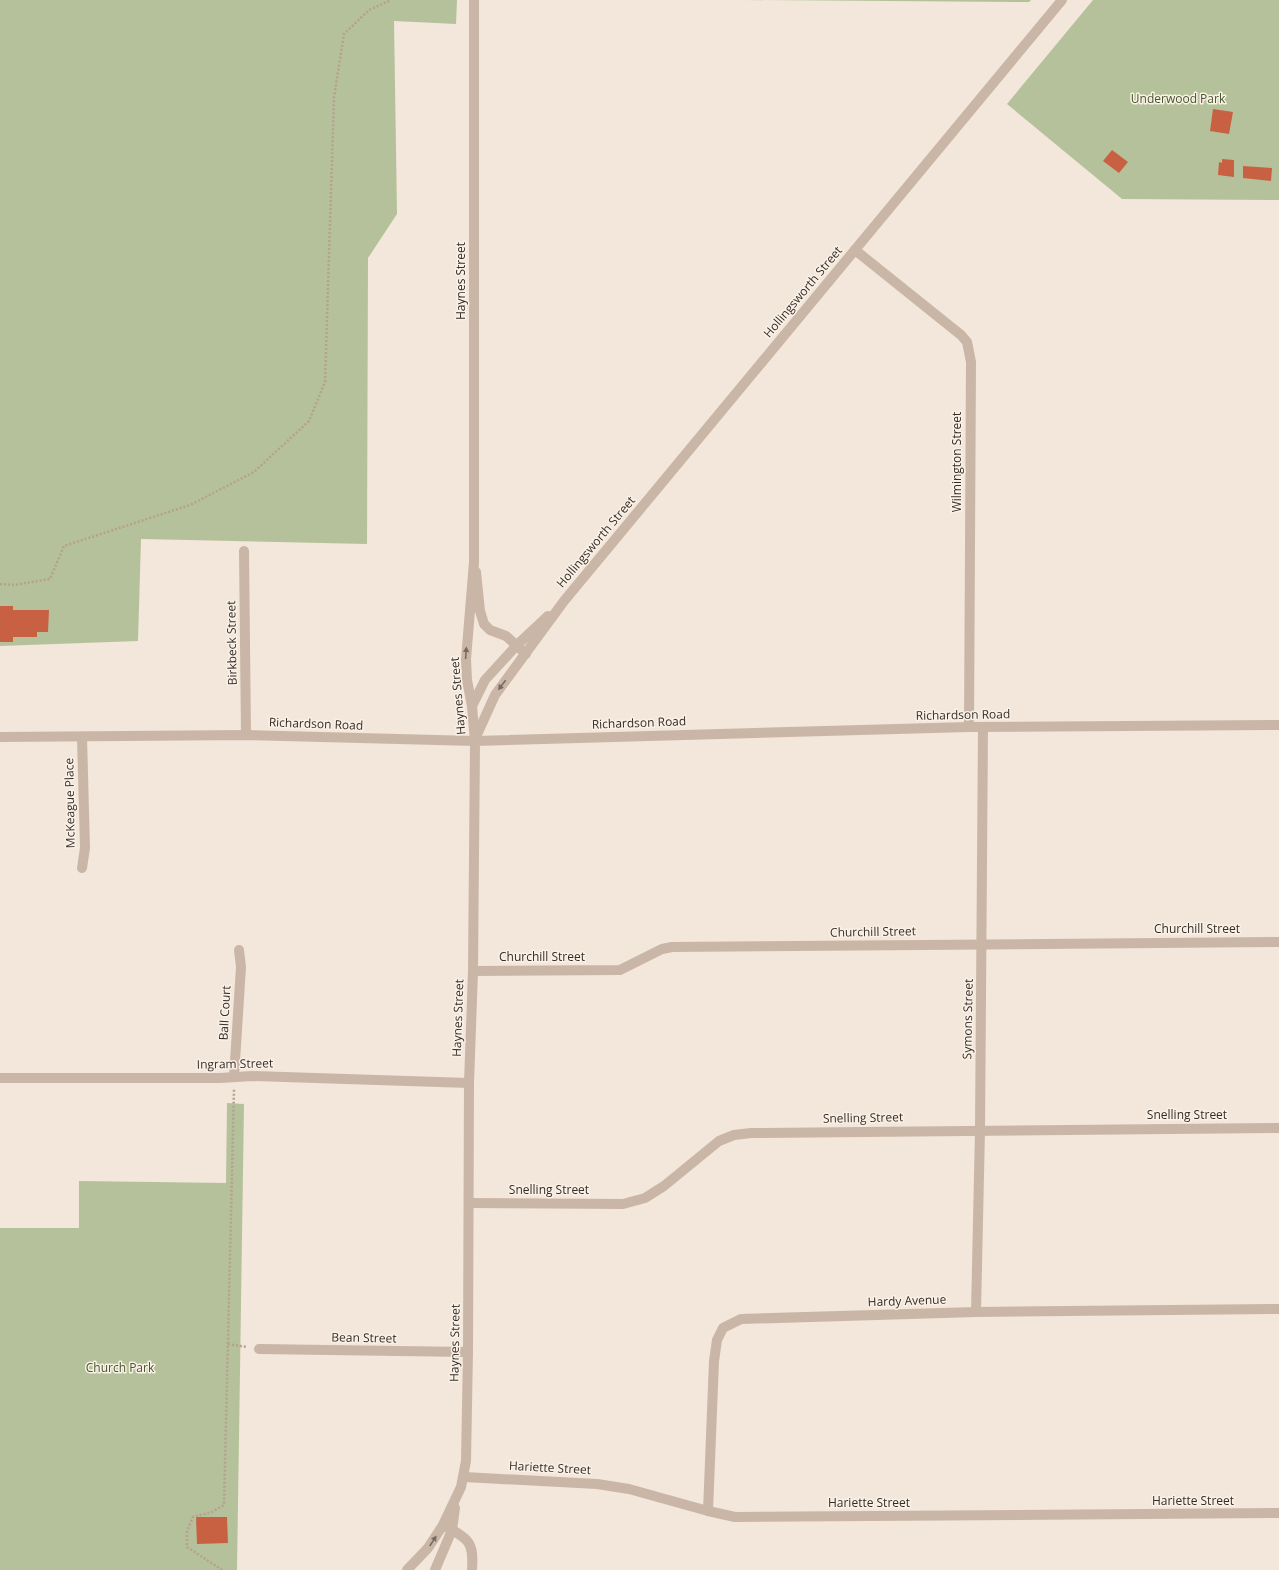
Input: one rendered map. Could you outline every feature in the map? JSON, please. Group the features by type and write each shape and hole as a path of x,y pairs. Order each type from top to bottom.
{"street":[{"name":"Haynes Street","path":"447,1527 464,1477 466,1461 468,1352 469,1083 473,970 475,741 472,706 466,680 466,659 474,562 474,0"},
{"name":"Hollingsworth Street","path":"475,741 495,695 564,601 1062,0"},
{"name":"Wilmington Street","path":"855,250 961,335 967,342 971,362 969,727"},
{"name":"Birkbeck Street","path":"244,551 246,735"},
{"name":"Haynes Street","path":"474,562 480,611 484,624 490,630 506,636 526,654"},
{"name":"Hollingsworth Street","path":"472,706 485,680 517,645 564,601"},
{"name":"Richardson Road","path":"0,737 246,735 475,741 969,727 1279,725"},
{"name":"Symons Street","path":"976,1312 980,1130 983,727"},
{"name":"McKeague Place","path":"82,737 85,848 82,868"},
{"name":"Churchill Street","path":"473,970 620,970 662,949 672,947 1279,942"},
{"name":"Ball Court","path":"234,1076 241,967 239,950"},
{"name":"Ingram Street","path":"0,1078 220,1078 234,1076 268,1076 469,1083"},
{"name":"Snelling Street","path":"469,1203 623,1204 645,1198 658,1190 719,1141 734,1135 772,1132 1279,1128"},
{"name":"Hardy Avenue","path":"708,1511 716,1340 723,1328 741,1319 976,1312 1279,1309"},
{"name":"Bean Street","path":"259,1349 468,1352"},
{"name":"Hariette Street","path":"464,1477 597,1484 629,1489 734,1517 1279,1514"},
{"path":"407,1570 447,1527"},
{"path":"435,1570 447,1527"},
{"path":"447,1527 461,1535 471,1545 473,1554 472,1570"}],"path":[{"path":"0,584 14,585 50,579 64,546 190,505 247,476 254,472 309,421 325,382 334,97 344,34 369,10 391,0"},
{"path":"222,1570 187,1547 187,1531 193,1517 212,1512 224,1505 234,1076"},
{"path":"228,1344 259,1349"}],"green space":[{"path":"0,0 457,0 456,24 394,21 397,214 368,258 367,544 141,539 138,641 0,646"},
{"path":"745,0 1031,0 1029,2"},
{"name":"Underwood Park","path":"1093,0 1279,0 1279,200 1122,199 1007,104"},
{"name":"Church Park","path":"227,1103 244,1104 237,1570 0,1570 0,1228 79,1228 79,1181 226,1183"}],"building":[{"path":"1213,109 1233,112 1229,134 1210,131"},
{"path":"1112,150 1128,162 1119,173 1103,161"},
{"path":"1222,159 1234,160 1234,177 1218,175 1219,162 1222,163"},
{"path":"1243,166 1272,168 1271,181 1243,178"},
{"path":"0,606 13,606 13,610 49,610 48,632 37,632 37,637 13,637 13,642 0,642"},
{"path":"196,1517 227,1517 228,1543 197,1544"}]}
